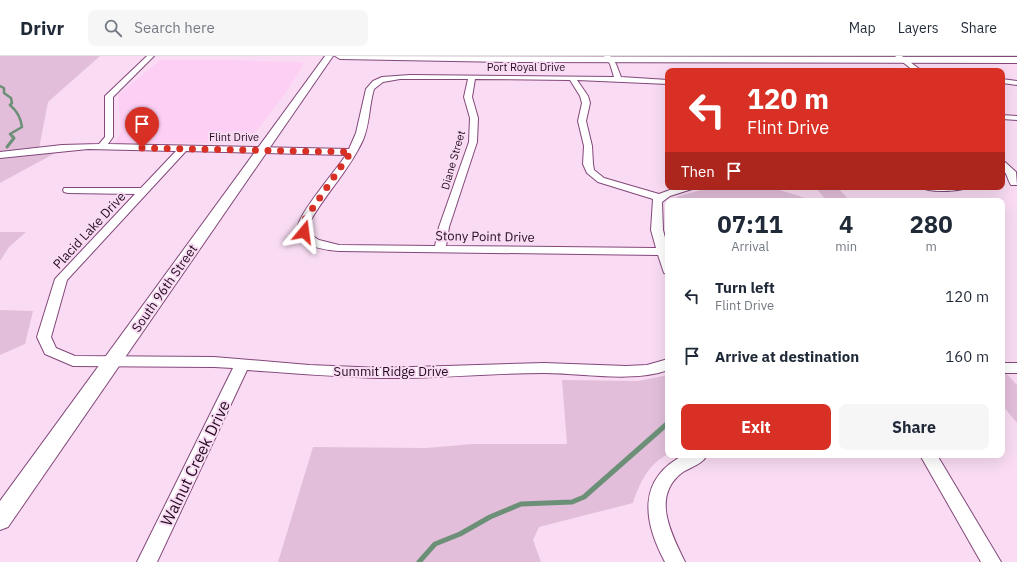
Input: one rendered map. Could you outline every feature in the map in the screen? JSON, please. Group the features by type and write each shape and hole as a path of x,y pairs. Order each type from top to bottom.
{"main road":[{"path":"340,56 896,58 1017,60"}],"street":[{"path":"101,147 109,137 109,96 151,56"},
{"name":"South 96th Street","path":"0,520 329,56"},
{"path":"609,78 605,64 608,58 613,64 618,79"},
{"path":"896,58 907,68"},
{"path":"896,58 914,68"},
{"name":"Port Royal Drive","path":"349,154 362,132 370,88 376,82 384,80 402,77 472,77 609,78 665,82"},
{"name":"Diane Street","path":"440,249 444,227 473,142 474,118 468,97 472,77"},
{"path":"573,78 574,84 584,96 586,102 582,121 588,146 588,164 590,171 605,182 660,198"},
{"path":"1005,117 1017,118"},
{"name":"Flint Drive","path":"0,155 62,148 101,147 180,151 349,154"},
{"name":"Placid Lake Drive","path":"113,360 73,361 50,351 44,338 61,280 180,151"},
{"name":"Stony Point Drive","path":"349,154 303,225 304,232 309,240 321,245 339,248 662,252"},
{"path":"1005,167 1011,172 1015,184"},
{"path":"1005,182 1015,184"},
{"path":"68,190 144,191"},
{"path":"665,261 657,230 656,205 660,198 678,190"},
{"name":"Summit Ridge Drive","path":"113,360 214,362 381,374 544,368 632,370 661,368 665,366"},
{"name":"Walnut Creek Drive","path":"147,562 242,364"},
{"path":"1005,368 1017,368"},
{"path":"675,562 658,527 658,496 662,484 670,474 679,466 694,458"},
{"path":"930,458 991,562"}],"shaded area":[{"path":"0,56 100,56 48,102 38,154 59,151 0,183"},
{"path":"160,60 303,62 302,67 285,94 247,143 115,143 121,132 118,95"},
{"path":"701,190 780,190 805,198 676,198"},
{"path":"818,190 840,190 847,198 824,198"},
{"path":"0,232 26,232 9,247 0,261"},
{"path":"0,310 33,311 25,344 0,355"},
{"path":"1005,372 1017,385 1017,423 1005,409"},
{"path":"665,376 665,456 650,469 642,481 633,503 539,527 533,540 541,562 278,562 313,447 426,448 473,444 567,444 562,380 638,381"}],"waterway":[{"path":"0,86 4,88 4,93 11,98 12,103 10,105 18,115 22,127 10,134 14,138 7,147"},
{"path":"419,562 435,544 460,534 490,517 521,504 572,502 584,497 665,426"}],"route":[{"path":"142,148 351,152 304,221 302,229 304,232"}]}
